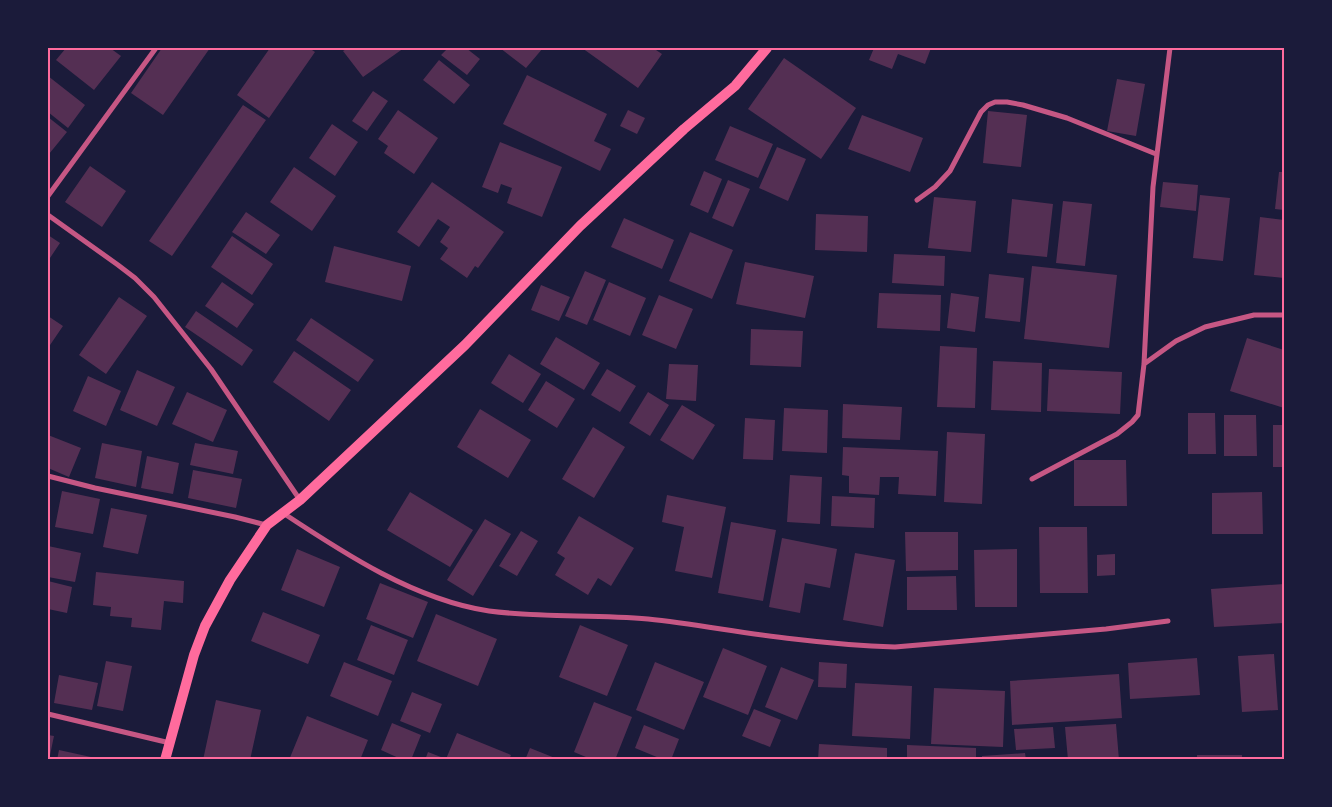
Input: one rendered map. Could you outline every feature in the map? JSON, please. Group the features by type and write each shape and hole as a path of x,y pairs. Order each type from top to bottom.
{"main road":[{"path":"165,760 194,655 205,626 230,580 267,525 300,500 465,345 580,226 684,129 735,86 767,48"}],"street":[{"path":"48,196 156,48"},
{"path":"1032,479 1117,434 1138,415 1144,364 1153,186 1170,48"},
{"path":"917,200 935,187 950,171 982,112 988,105 995,102 1007,102 1067,118 1156,154"},
{"path":"48,215 135,278 154,297 211,369 300,500"},
{"path":"1144,364 1176,341 1205,327 1254,314 1284,315"},
{"path":"48,476 267,525"},
{"path":"283,513 344,554 399,581 436,598 490,611 647,619 793,639 862,646 895,647 1106,629 1168,621"},
{"path":"48,714 170,743"}],"building":[{"path":"66,48 110,48 121,56 94,90 56,60"},
{"path":"162,48 210,48 163,115 131,93"},
{"path":"270,48 309,48 315,52 269,118 237,95"},
{"path":"348,48 404,48 363,77 343,51"},
{"path":"448,48 466,48 480,59 467,75 441,55"},
{"path":"500,48 543,48 526,68"},
{"path":"582,48 653,48 662,54 638,88"},
{"path":"874,48 931,48 925,64 898,54 892,69 869,60"},
{"path":"784,58 856,108 821,159 748,109"},
{"path":"439,60 470,85 454,104 423,80"},
{"path":"527,75 607,114 594,141 611,149 600,171 503,124"},
{"path":"48,76 85,105 68,128 48,112"},
{"path":"1117,79 1145,84 1136,136 1107,131"},
{"path":"373,91 388,101 367,131 352,121"},
{"path":"243,105 266,120 172,256 149,241"},
{"path":"398,110 438,138 414,174 384,153 388,146 378,139"},
{"path":"628,110 645,118 637,134 620,126"},
{"path":"988,111 1027,115 1021,167 983,163"},
{"path":"862,115 923,138 910,172 848,149"},
{"path":"48,117 67,132 49,154 48,153"},
{"path":"332,124 358,142 335,176 309,158"},
{"path":"730,126 773,144 758,178 715,160"},
{"path":"500,142 562,167 542,217 507,203 512,188 501,184 498,193 482,187"},
{"path":"777,147 806,159 788,201 759,188"},
{"path":"90,166 126,191 102,227 65,202"},
{"path":"294,167 336,196 312,231 270,202"},
{"path":"704,171 722,179 708,213 690,205"},
{"path":"1279,172 1284,172 1284,210 1275,209"},
{"path":"728,180 750,189 733,227 712,218"},
{"path":"432,182 504,232 478,268 475,266 467,278 440,259 448,248 440,242 450,227 438,219 419,247 397,232"},
{"path":"1163,182 1198,185 1196,211 1160,207"},
{"path":"1200,195 1230,198 1223,261 1193,258"},
{"path":"934,197 976,201 971,252 928,248"},
{"path":"1012,199 1053,204 1047,257 1007,253"},
{"path":"1063,201 1092,204 1085,266 1056,263"},
{"path":"246,212 280,235 266,254 232,232"},
{"path":"816,214 868,216 867,252 815,250"},
{"path":"1260,217 1284,220 1284,278 1254,275"},
{"path":"624,218 674,240 662,269 611,247"},
{"path":"690,232 733,250 712,299 669,281"},
{"path":"48,235 60,243 48,261"},
{"path":"232,236 273,264 252,295 211,267"},
{"path":"334,246 411,266 402,301 325,282"},
{"path":"894,254 945,256 944,286 892,283"},
{"path":"745,262 814,276 805,318 736,304"},
{"path":"1032,266 1117,275 1109,348 1024,339"},
{"path":"585,271 606,280 587,325 565,316"},
{"path":"989,274 1024,278 1020,322 985,318"},
{"path":"222,282 254,304 237,328 205,306"},
{"path":"609,282 646,298 630,336 593,320"},
{"path":"541,285 570,297 559,321 531,310"},
{"path":"879,293 941,295 940,331 877,328"},
{"path":"951,293 979,297 975,332 947,328"},
{"path":"659,295 693,309 676,349 642,335"},
{"path":"119,297 147,316 106,374 79,355"},
{"path":"196,311 253,350 242,366 185,327"},
{"path":"48,316 63,326 48,348"},
{"path":"311,318 374,360 358,382 296,340"},
{"path":"751,329 803,331 801,367 750,365"},
{"path":"556,337 600,363 584,390 540,364"},
{"path":"1247,338 1284,350 1284,408 1230,391"},
{"path":"940,346 977,348 975,408 937,407"},
{"path":"294,351 351,390 329,421 273,382"},
{"path":"509,354 541,374 523,403 491,383"},
{"path":"993,361 1042,363 1041,412 991,410"},
{"path":"669,364 698,365 696,401 666,399"},
{"path":"607,369 636,386 620,412 591,395"},
{"path":"1049,369 1122,372 1120,414 1047,411"},
{"path":"137,370 175,387 157,426 120,410"},
{"path":"88,376 121,391 106,426 73,411"},
{"path":"546,381 575,399 557,428 528,410"},
{"path":"187,392 227,410 213,442 172,424"},
{"path":"648,392 669,405 650,436 629,423"},
{"path":"843,404 902,407 900,440 842,438"},
{"path":"682,405 715,425 693,460 660,440"},
{"path":"784,408 828,410 827,453 782,451"},
{"path":"480,409 531,440 508,478 457,447"},
{"path":"1188,413 1215,413 1216,454 1188,454"},
{"path":"1224,415 1256,415 1257,456 1224,456"},
{"path":"745,418 775,420 773,460 743,459"},
{"path":"1273,425 1284,425 1284,467 1273,467"},
{"path":"593,427 625,447 594,498 562,479"},
{"path":"947,432 985,434 982,504 944,502"},
{"path":"48,435 81,448 69,477 48,468"},
{"path":"102,443 142,451 136,487 95,478"},
{"path":"195,443 238,451 233,474 190,465"},
{"path":"843,447 938,451 936,496 898,494 899,477 880,477 879,495 849,493 849,476 842,475"},
{"path":"147,456 179,463 173,494 141,488"},
{"path":"1074,460 1126,460 1127,506 1074,506"},
{"path":"193,470 242,479 236,508 188,498"},
{"path":"790,475 822,477 820,524 787,522"},
{"path":"62,491 100,499 93,534 55,527"},
{"path":"410,492 473,530 450,567 387,530"},
{"path":"1262,492 1263,534 1212,534 1212,493"},
{"path":"667,495 726,507 712,578 675,571 684,527 662,522"},
{"path":"832,496 875,498 874,528 831,526"},
{"path":"111,508 147,515 138,554 103,547"},
{"path":"579,516 634,548 611,586 598,578 588,595 555,575 565,558 557,553"},
{"path":"485,519 511,534 473,596 447,580"},
{"path":"731,522 776,530 763,601 718,593"},
{"path":"1039,527 1087,527 1088,593 1040,593"},
{"path":"521,531 538,541 517,576 499,566"},
{"path":"905,532 958,532 958,570 906,571"},
{"path":"782,538 837,549 830,588 805,583 800,613 769,607"},
{"path":"48,546 81,553 75,582 48,577"},
{"path":"297,549 340,567 324,607 281,590"},
{"path":"1017,549 1017,607 975,607 974,550"},
{"path":"855,553 895,560 883,627 843,620"},
{"path":"1115,554 1115,575 1097,576 1097,555"},
{"path":"96,572 184,581 183,603 164,601 161,630 131,627 132,618 110,616 111,607 93,605"},
{"path":"956,576 957,610 907,610 907,577"},
{"path":"48,581 72,587 67,613 48,609"},
{"path":"380,583 428,602 413,638 366,619"},
{"path":"1284,584 1284,623 1214,627 1211,589"},
{"path":"263,612 320,635 308,664 251,641"},
{"path":"436,614 497,639 478,686 417,661"},
{"path":"371,625 408,640 394,675 357,660"},
{"path":"580,625 628,645 607,696 559,677"},
{"path":"723,648 767,666 748,715 703,697"},
{"path":"1274,654 1278,710 1242,712 1238,656"},
{"path":"1197,658 1200,695 1130,699 1128,663"},
{"path":"106,661 132,666 123,711 97,706"},
{"path":"344,662 392,681 378,716 330,696"},
{"path":"655,662 704,682 684,730 636,710"},
{"path":"819,662 847,664 846,688 818,687"},
{"path":"781,667 814,680 797,720 765,707"},
{"path":"1119,674 1122,718 1012,725 1010,681"},
{"path":"59,675 98,683 92,710 54,703"},
{"path":"855,683 912,686 910,739 852,736"},
{"path":"934,688 1005,691 1003,747 931,744"},
{"path":"412,692 442,704 430,733 400,721"},
{"path":"216,700 261,710 250,760 203,760"},
{"path":"594,702 632,717 615,760 593,760 574,752"},
{"path":"754,709 781,720 770,747 742,736"},
{"path":"307,716 368,740 360,760 289,760"},
{"path":"392,723 421,735 411,760 403,760 381,750"},
{"path":"1116,724 1119,760 1068,760 1065,727"},
{"path":"644,725 679,739 671,760 664,760 635,748"},
{"path":"1053,727 1055,748 1016,750 1014,729"},
{"path":"457,733 511,755 509,760 425,760 428,752 446,759"},
{"path":"48,735 54,736 49,760 48,760"},
{"path":"819,744 887,748 887,760 818,760"},
{"path":"907,745 976,748 976,760 907,760"},
{"path":"530,748 555,758 555,760 525,760"},
{"path":"59,750 100,759 100,760 57,760"},
{"path":"1025,753 1026,760 982,760 982,756"},
{"path":"1197,755 1242,755 1242,760 1197,760"}]}
